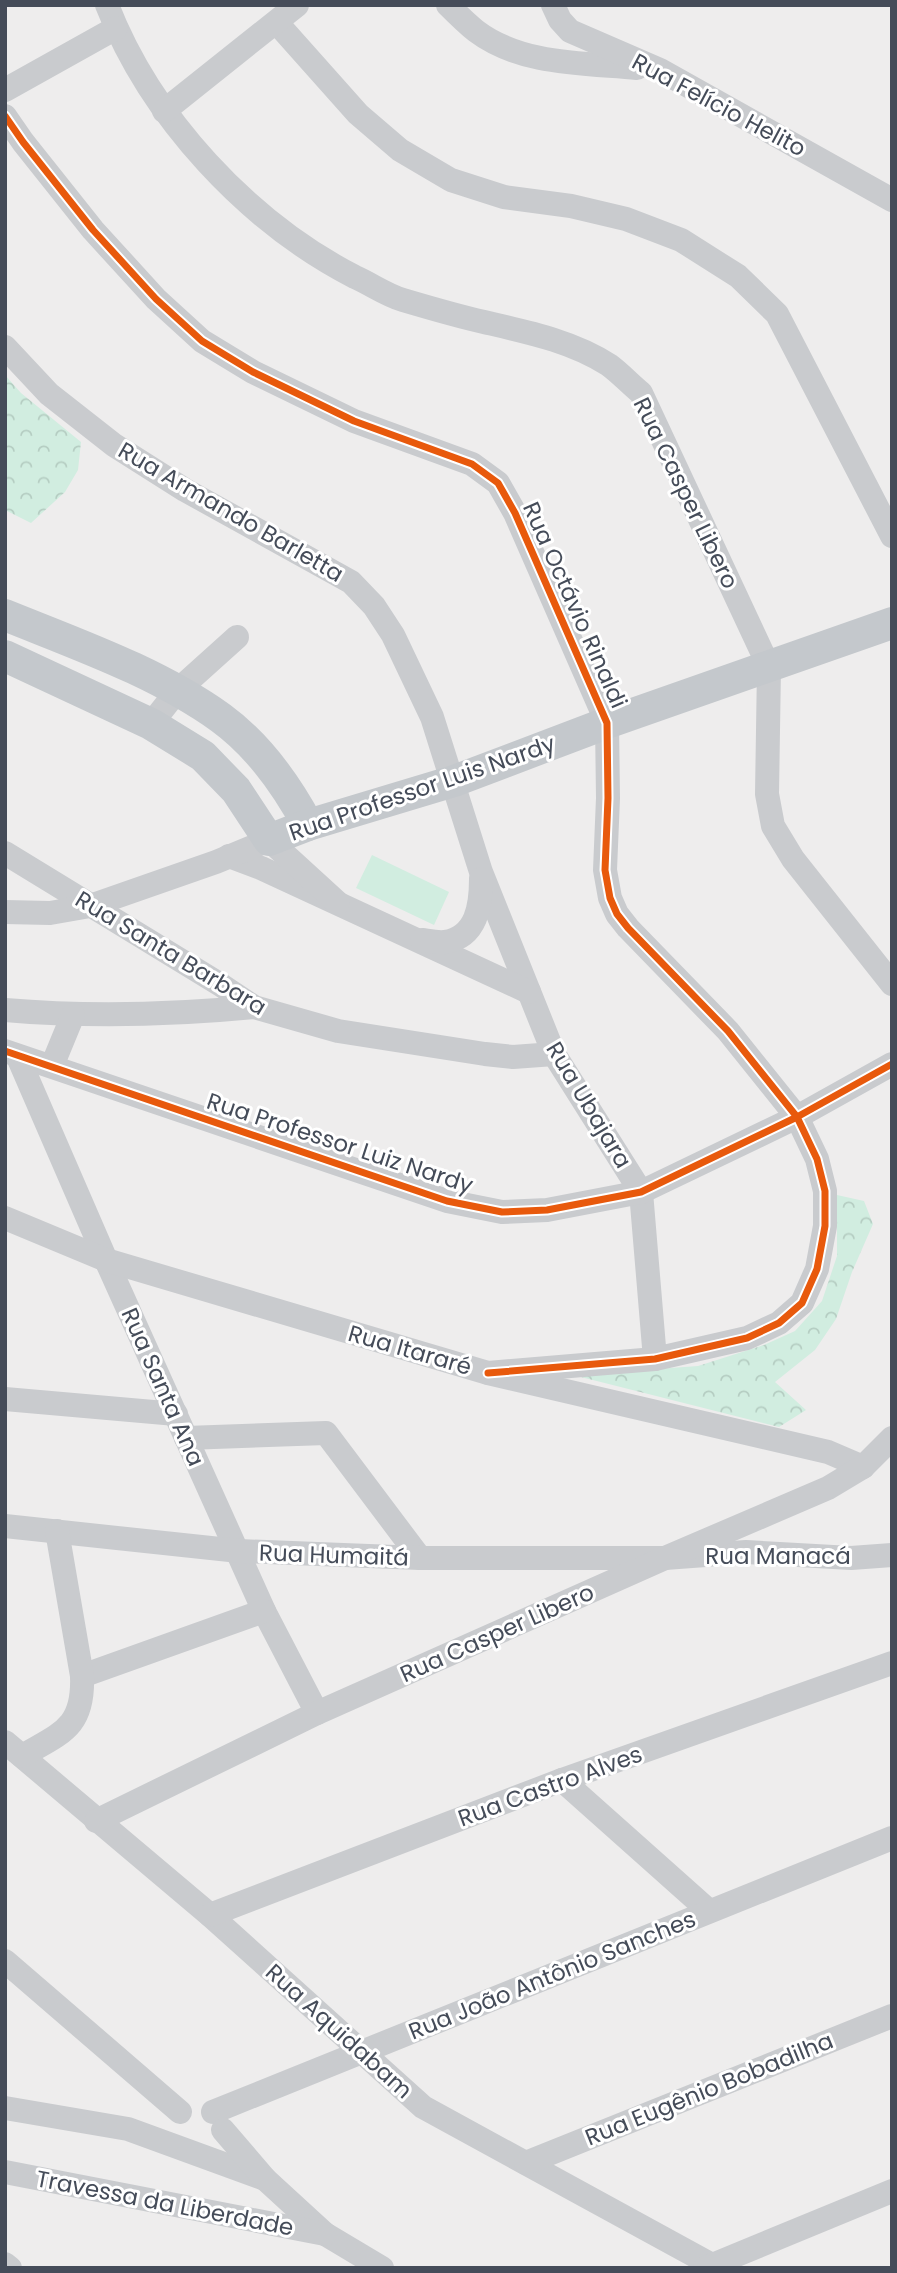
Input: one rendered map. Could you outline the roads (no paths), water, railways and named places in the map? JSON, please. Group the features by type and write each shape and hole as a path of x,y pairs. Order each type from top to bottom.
{"main road":[{"path":"5,615 107,656 177,691 223,719 261,755 296,803 308,825"},
{"name":"Rua Professor Luis Nardy","path":"269,840 308,825 454,781 607,723 892,623"},
{"path":"5,656 151,724 203,756 245,801 269,840"}],"street":[{"path":"164,111 297,5"},
{"path":"448,5 477,31 508,49 541,59 660,70"},
{"name":"Rua Felício Helito","path":"553,5 560,20 570,31 660,70 892,200"},
{"path":"5,90 111,16"},
{"name":"Rua Casper Libero","path":"111,16 164,111 190,145 270,222 327,262 398,299 574,347 610,366 641,393 768,667 767,794 774,826 793,859 892,984"},
{"path":"277,23 358,114 400,150 451,180 504,197 571,206 626,219 681,240 738,276 777,314 892,536"},
{"name":"Rua Octávio Rinaldi","path":"5,116 93,230 156,299 202,341 253,372 354,421 472,464 498,482 515,513 607,723 605,870 610,898 617,914 728,1031 797,1118 817,1159 825,1191 825,1226 817,1269 802,1303 779,1323 747,1338 655,1359 488,1373"},
{"name":"Rua Armando Barletta","path":"5,347 49,394 114,445 185,490 351,582 374,606 393,635 432,717 454,781"},
{"path":"151,724 177,691 237,637"},
{"name":"Rua Ubajara","path":"454,781 481,872 554,1054 641,1192 655,1359"},
{"path":"5,912 50,913 90,906 269,840 338,903"},
{"name":"Rua Santa Barbara","path":"5,853 254,1007 327,1029 364,1036 513,1057 554,1054"},
{"path":"229,856 261,868 529,992"},
{"path":"418,940 445,942 464,934 476,919 481,905 481,872"},
{"path":"5,1010 73,1015 212,1011 254,1007"},
{"path":"52,1066 73,1015"},
{"name":"Rua Professor Luiz Nardy","path":"12,1054 447,1202 502,1212 536,1210 641,1192 797,1118 892,1064"},
{"name":"Rua Santa Ana","path":"12,1054 264,1611 317,1713"},
{"name":"Rua Itararé","path":"5,1219 106,1260 488,1373 828,1452 863,1467"},
{"path":"5,1399 176,1414"},
{"path":"186,1438 326,1433 420,1558"},
{"name":"Rua Casper Libero","path":"96,1821 317,1713 828,1488 863,1467 892,1438"},
{"name":"Rua Humaitá","path":"5,1526 239,1551 420,1558 664,1558"},
{"path":"13,1749 65,1730 78,1714 83,1696 82,1676 57,1531"},
{"name":"Rua Manacá","path":"664,1558 746,1552 851,1558 892,1555"},
{"path":"82,1676 264,1611"},
{"name":"Rua Castro Alves","path":"210,1915 562,1780 892,1663"},
{"name":"Rua Aquidabam","path":"13,1749 210,1915 423,2106 708,2266"},
{"path":"562,1780 709,1911"},
{"name":"Rua João Antônio Sanches","path":"218,2121 362,2052 892,1838"},
{"path":"5,1961 177,2115"},
{"name":"Rua Eugênio Bobadilha","path":"526,2163 892,2015"},
{"path":"5,2108 128,2129 265,2179"},
{"path":"128,2129 154,2128 191,2109 218,2121 265,2179 325,2234 382,2268"},
{"path":"177,2115 171,2136 186,2148 214,2147 220,2140 218,2121"},
{"name":"Travessa da Liberdade","path":"5,2172 325,2234"},
{"path":"708,2266 892,2191"},
{"path":"5,2264 10,2268"}]}
